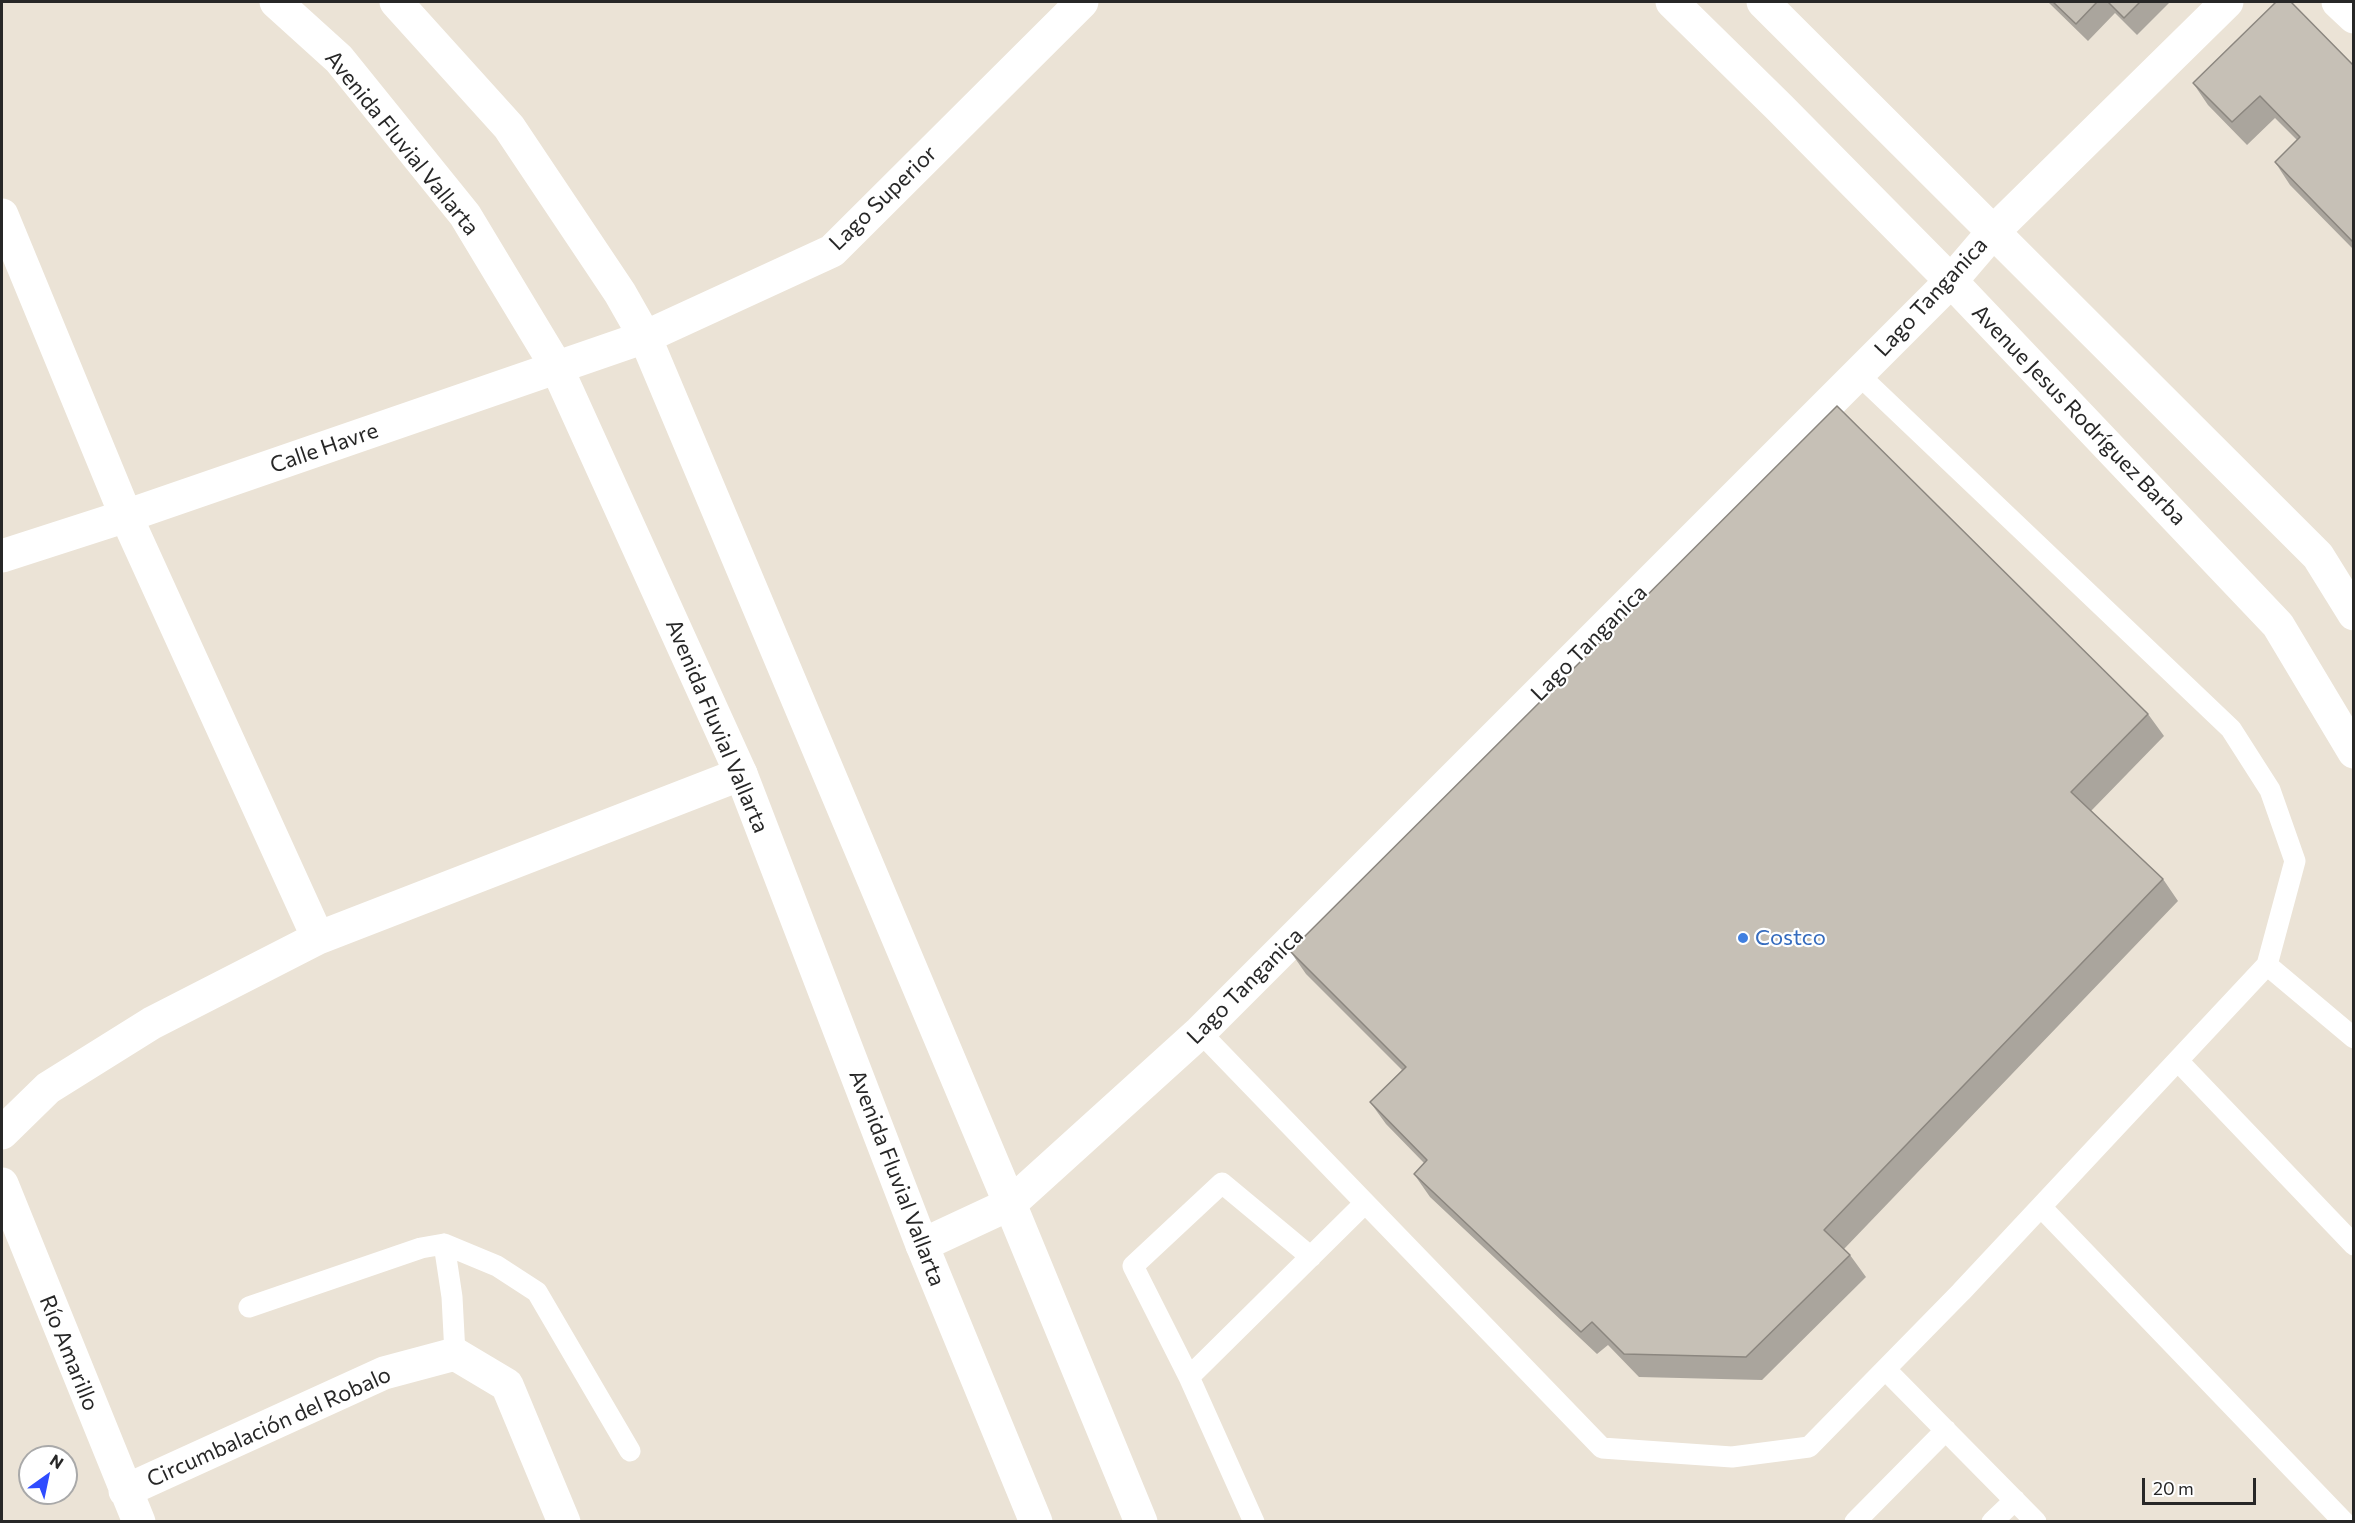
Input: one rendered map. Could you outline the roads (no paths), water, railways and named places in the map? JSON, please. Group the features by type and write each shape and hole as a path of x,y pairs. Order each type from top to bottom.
{"street":[{"name":"Avenida Fluvial Vallarta","path":"276,2 339,59 465,215 556,366 741,774 922,1245 1036,1521"},
{"path":"396,2 509,127 620,293 645,337 1141,1521"},
{"name":"Lago Superior","path":"645,337 832,251 1082,2"},
{"name":"Avenue Jesus Rodríguez Barba","path":"1672,2 1779,106 1951,281 2278,624 2354,752"},
{"path":"1763,2 2318,556 2354,614"},
{"name":"Lago Tanganica","path":"922,1245 1010,1204 1200,1032 1951,281 1993,232 2227,2"},
{"path":"2338,2 2354,17"},
{"path":"2,215 126,516 318,938"},
{"name":"Calle Havre","path":"2,556 126,516 645,337"},
{"path":"2,1133 48,1088 152,1023 318,938 741,774"},
{"name":"Río Amarillo","path":"2,1184 139,1521"},
{"path":"455,1354 507,1384 564,1521"},
{"name":"Circumbalación del Robalo","path":"125,1491 384,1373 455,1354"}],"lane":[{"path":"1200,1032 1602,1448 1732,1457 1809,1447 1886,1370 2267,965 2295,861 2270,790 2231,729 1858,374"},
{"path":"2267,965 2354,1038"},
{"path":"2178,1061 2354,1245"},
{"path":"1254,1521 1189,1377 1133,1266 1222,1183 1311,1257"},
{"path":"1189,1377 1365,1203"},
{"path":"2041,1207 2344,1521"},
{"path":"249,1307 421,1248 444,1244 497,1266 537,1292 630,1451"},
{"path":"444,1244 452,1297 455,1354"},
{"path":"1886,1370 2036,1521"},
{"path":"1855,1521 1946,1430"},
{"path":"1992,1521 2015,1500"}],"place":[{"name":"Costco","path":"1743,938"}]}
